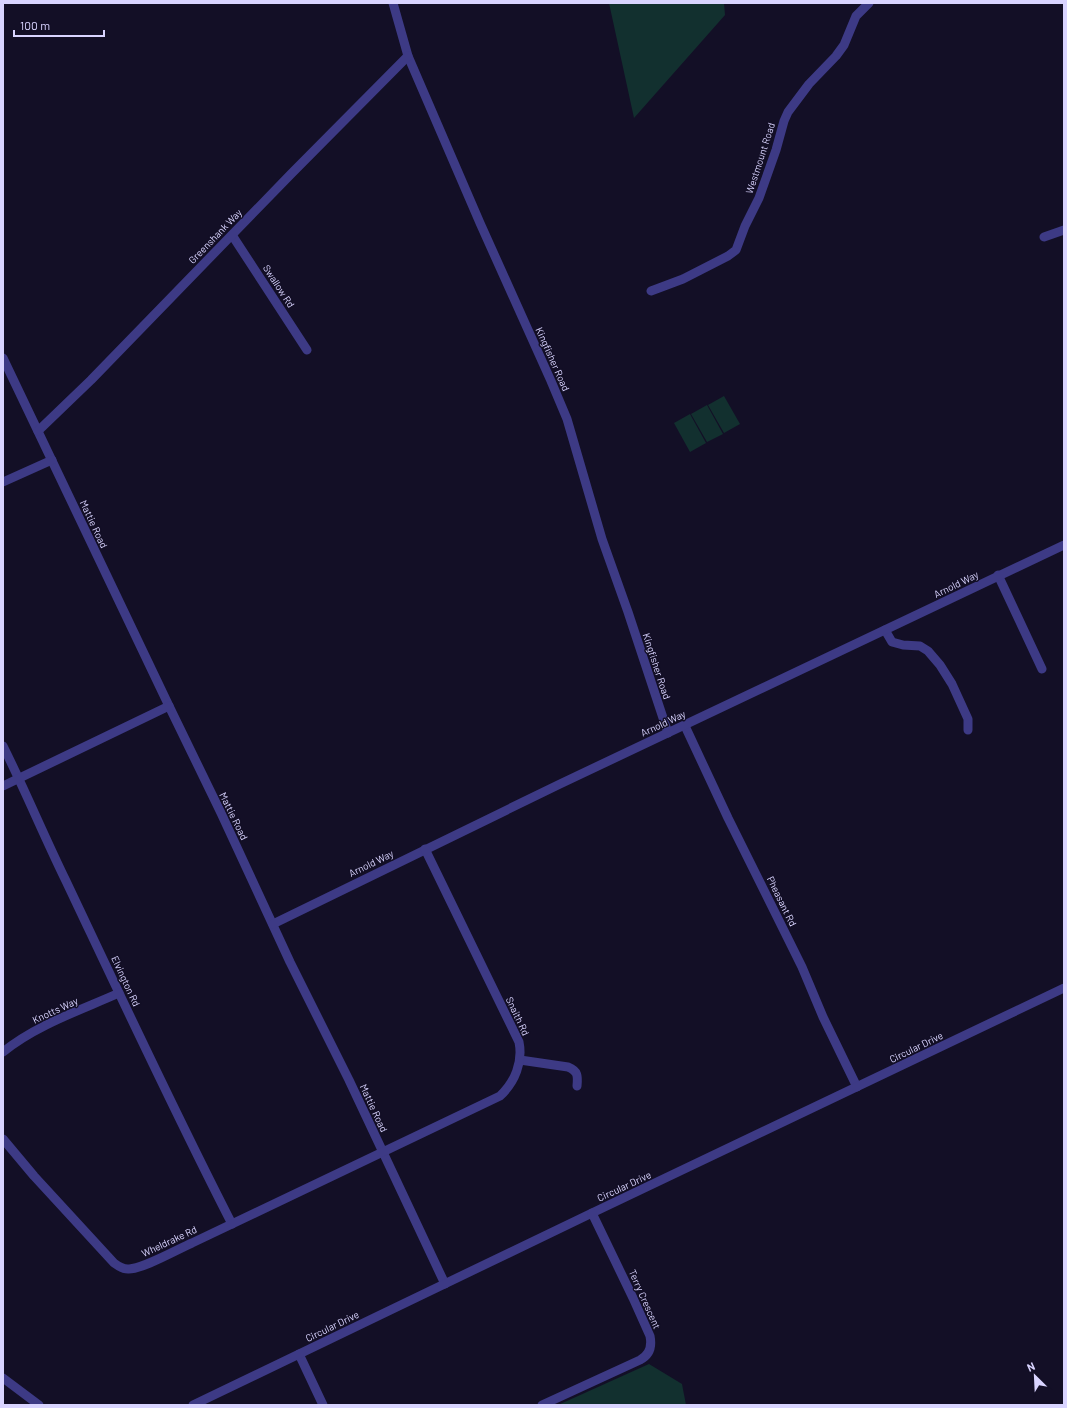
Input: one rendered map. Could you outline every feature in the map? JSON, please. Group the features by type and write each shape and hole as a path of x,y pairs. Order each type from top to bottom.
{"street":[{"name":"Kingfisher Road","path":"393,3 408,56 567,419 602,539 668,733"},
{"name":"Westmount Road","path":"651,291 683,280 728,256 736,250 745,226 759,198 788,112 808,84 836,56 844,45 856,16 869,3"},
{"name":"Greenshank Way","path":"38,431 91,380 408,56"},
{"path":"1044,237 1064,230"},
{"name":"Swallow Rd","path":"232,235 307,350"},
{"name":"Mattie Road","path":"3,358 445,1284"},
{"path":"3,482 52,460"},
{"name":"Arnold Way","path":"273,924 425,849 1064,545"},
{"path":"998,576 1042,668"},
{"path":"885,630 892,642 903,645 920,646 928,651 940,665 952,684 968,719 968,730"},
{"path":"3,786 168,706"},
{"name":"Pheasant Rd","path":"685,726 802,967 823,1017 857,1087"},
{"name":"Elvington Rd","path":"3,746 119,993 232,1224"},
{"name":"Snaith Rd","path":"382,1152 500,1096 507,1089 520,1060 521,1052 519,1042 425,849"},
{"name":"Circular Drive","path":"193,1405 1064,988"},
{"name":"Knotts Way","path":"3,1052 16,1042 35,1031 119,993"},
{"path":"520,1060 574,1069 577,1076 577,1086"},
{"name":"Wheldrake Rd","path":"3,1139 34,1176 114,1262 126,1269 137,1268 144,1265 382,1152"},
{"name":"Terry Crescent","path":"542,1405 640,1360 648,1355 650,1351 650,1336 592,1213"},
{"path":"299,1354 323,1405"},
{"path":"4,1381 39,1405"}],"green space":[{"path":"609,3 724,3 725,15 634,118"},
{"path":"724,396 740,424 724,433 708,405"},
{"path":"707,405 723,434 707,442 691,414"},
{"path":"690,414 706,443 690,452 674,423"},
{"path":"649,1364 682,1384 686,1405 558,1405"}]}
